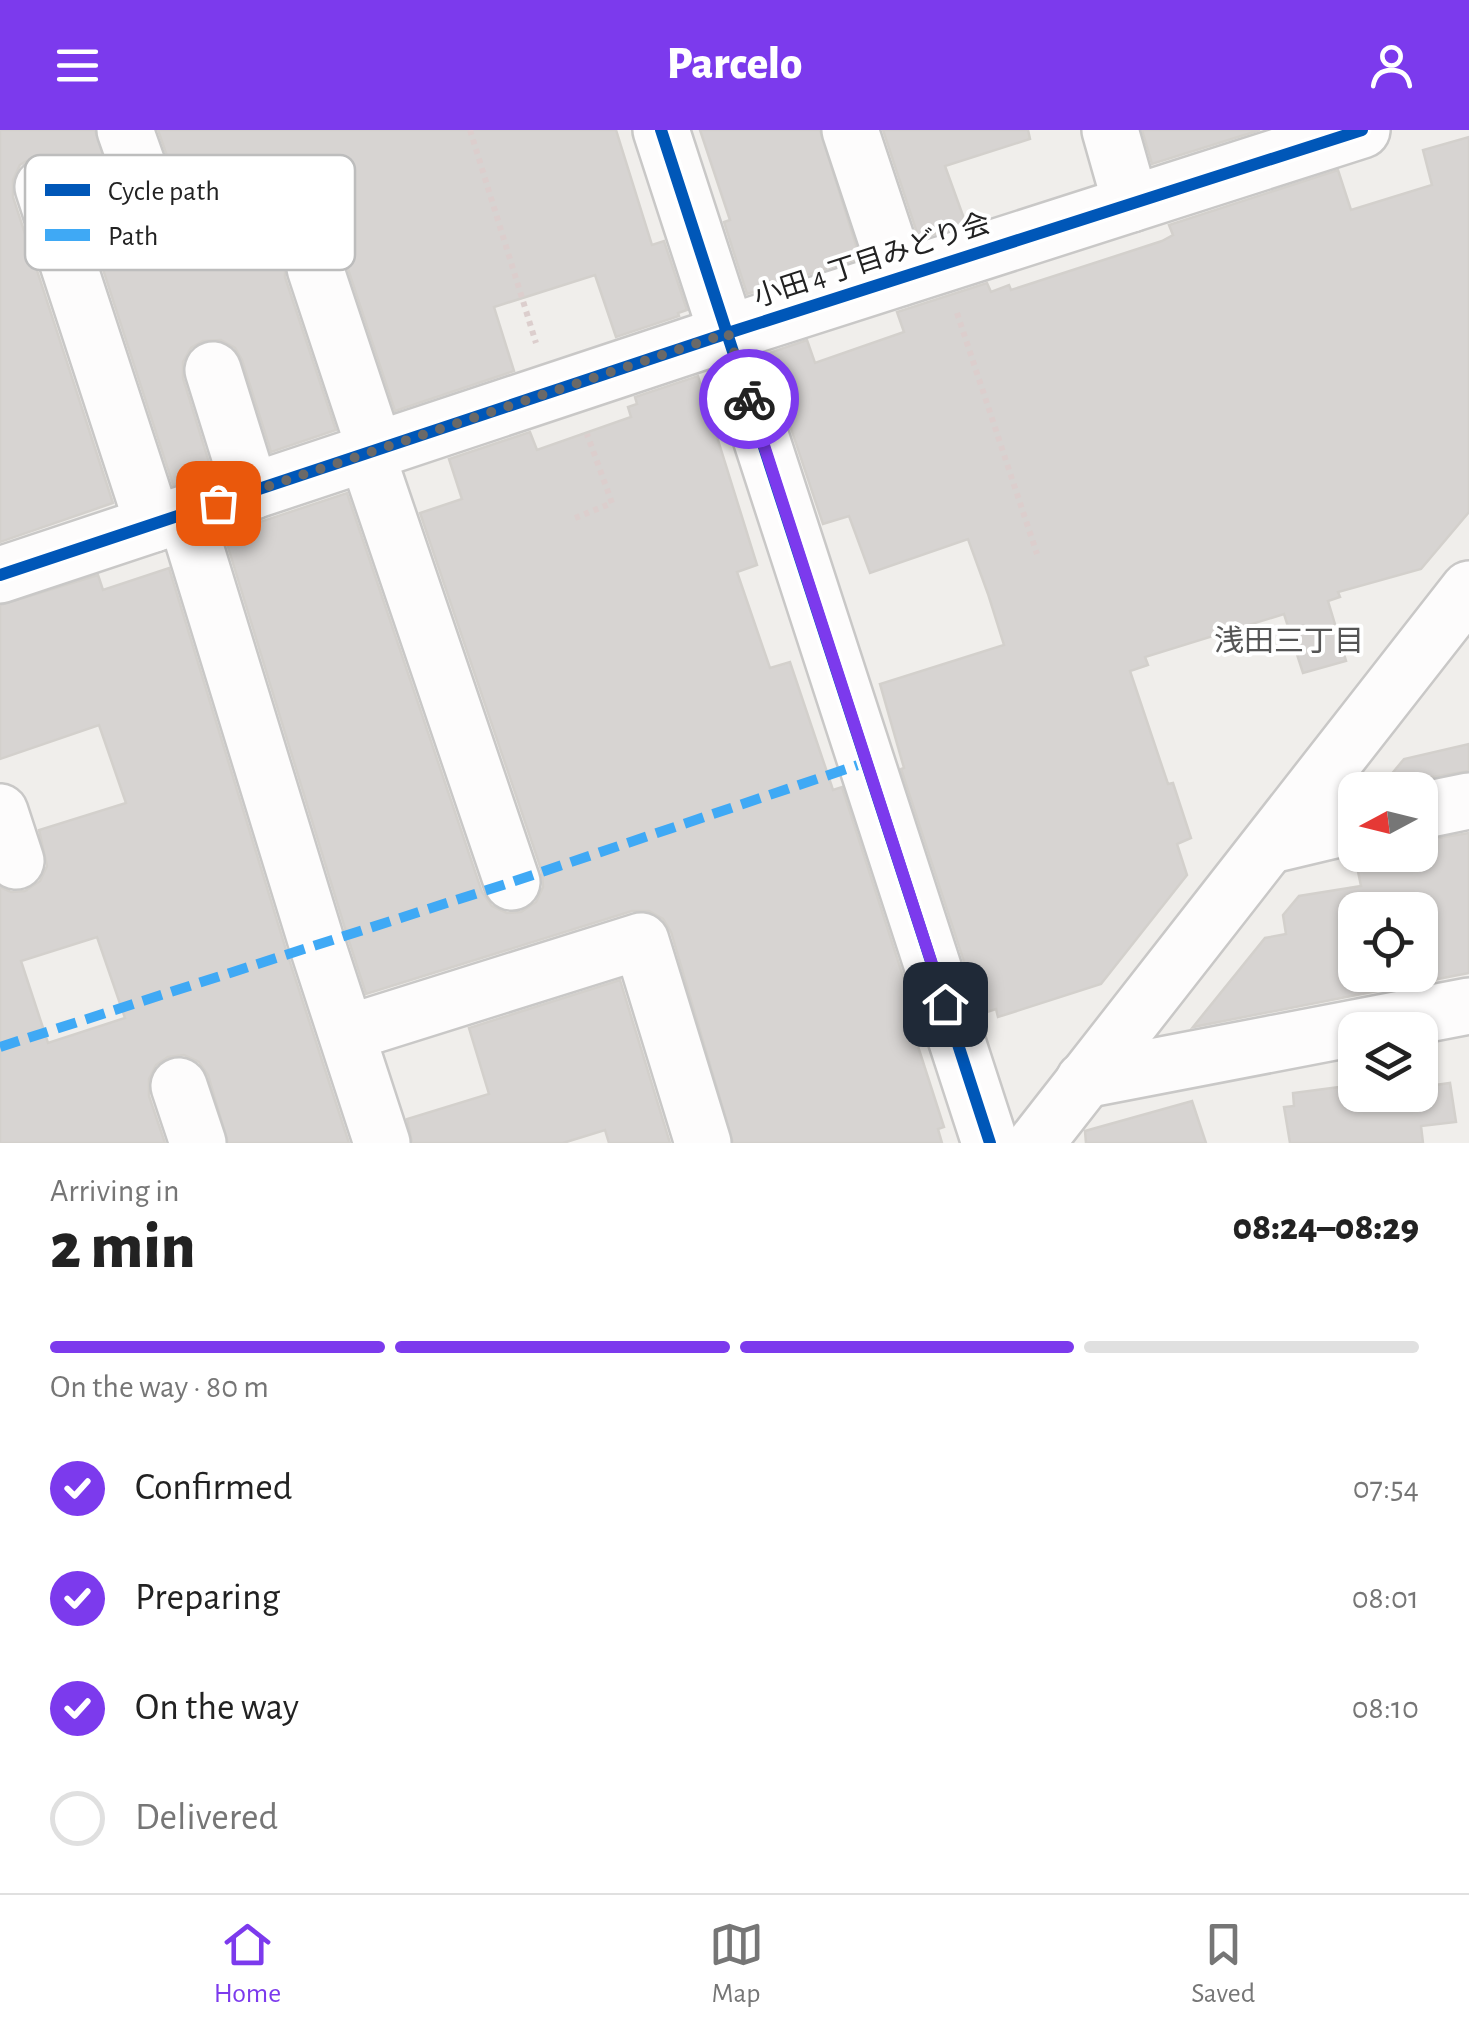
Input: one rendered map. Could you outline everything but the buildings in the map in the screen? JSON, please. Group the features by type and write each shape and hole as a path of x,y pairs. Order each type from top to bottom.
{"street":[{"path":"126,130 134,155"},
{"path":"661,130 990,1143"},
{"path":"850,130 920,272"},
{"path":"1110,130 1131,204"},
{"name":"小田 4 丁目みどり会","path":"0,575 728,333 1131,204 1260,146 1362,130"},
{"path":"50,270 169,519 348,1033 382,1143"},
{"path":"316,270 512,882"},
{"path":"214,370 251,492"},
{"path":"1036,1143 1469,588"},
{"path":"1438,807 1469,801"},
{"path":"1272,845 1338,829"},
{"path":"348,1033 641,941 703,1143"},
{"path":"1084,1080 1469,1006"},
{"path":"179,1086 198,1143"}],"path":[{"path":"470,130 561,389 612,503 575,518"},
{"path":"920,272 1037,554"}],"marked path":[{"path":"0,1047 512,882 867,762"}],"cycle path":[{"path":"661,130 990,1143"},
{"path":"0,575 728,333 1362,130"}],"way so far":[{"path":"218,503 728,333 749,399"}],"district":[{"name":"浅田三丁目","path":"1289,642"}],"route":[{"path":"749,399 945,1004"}]}
